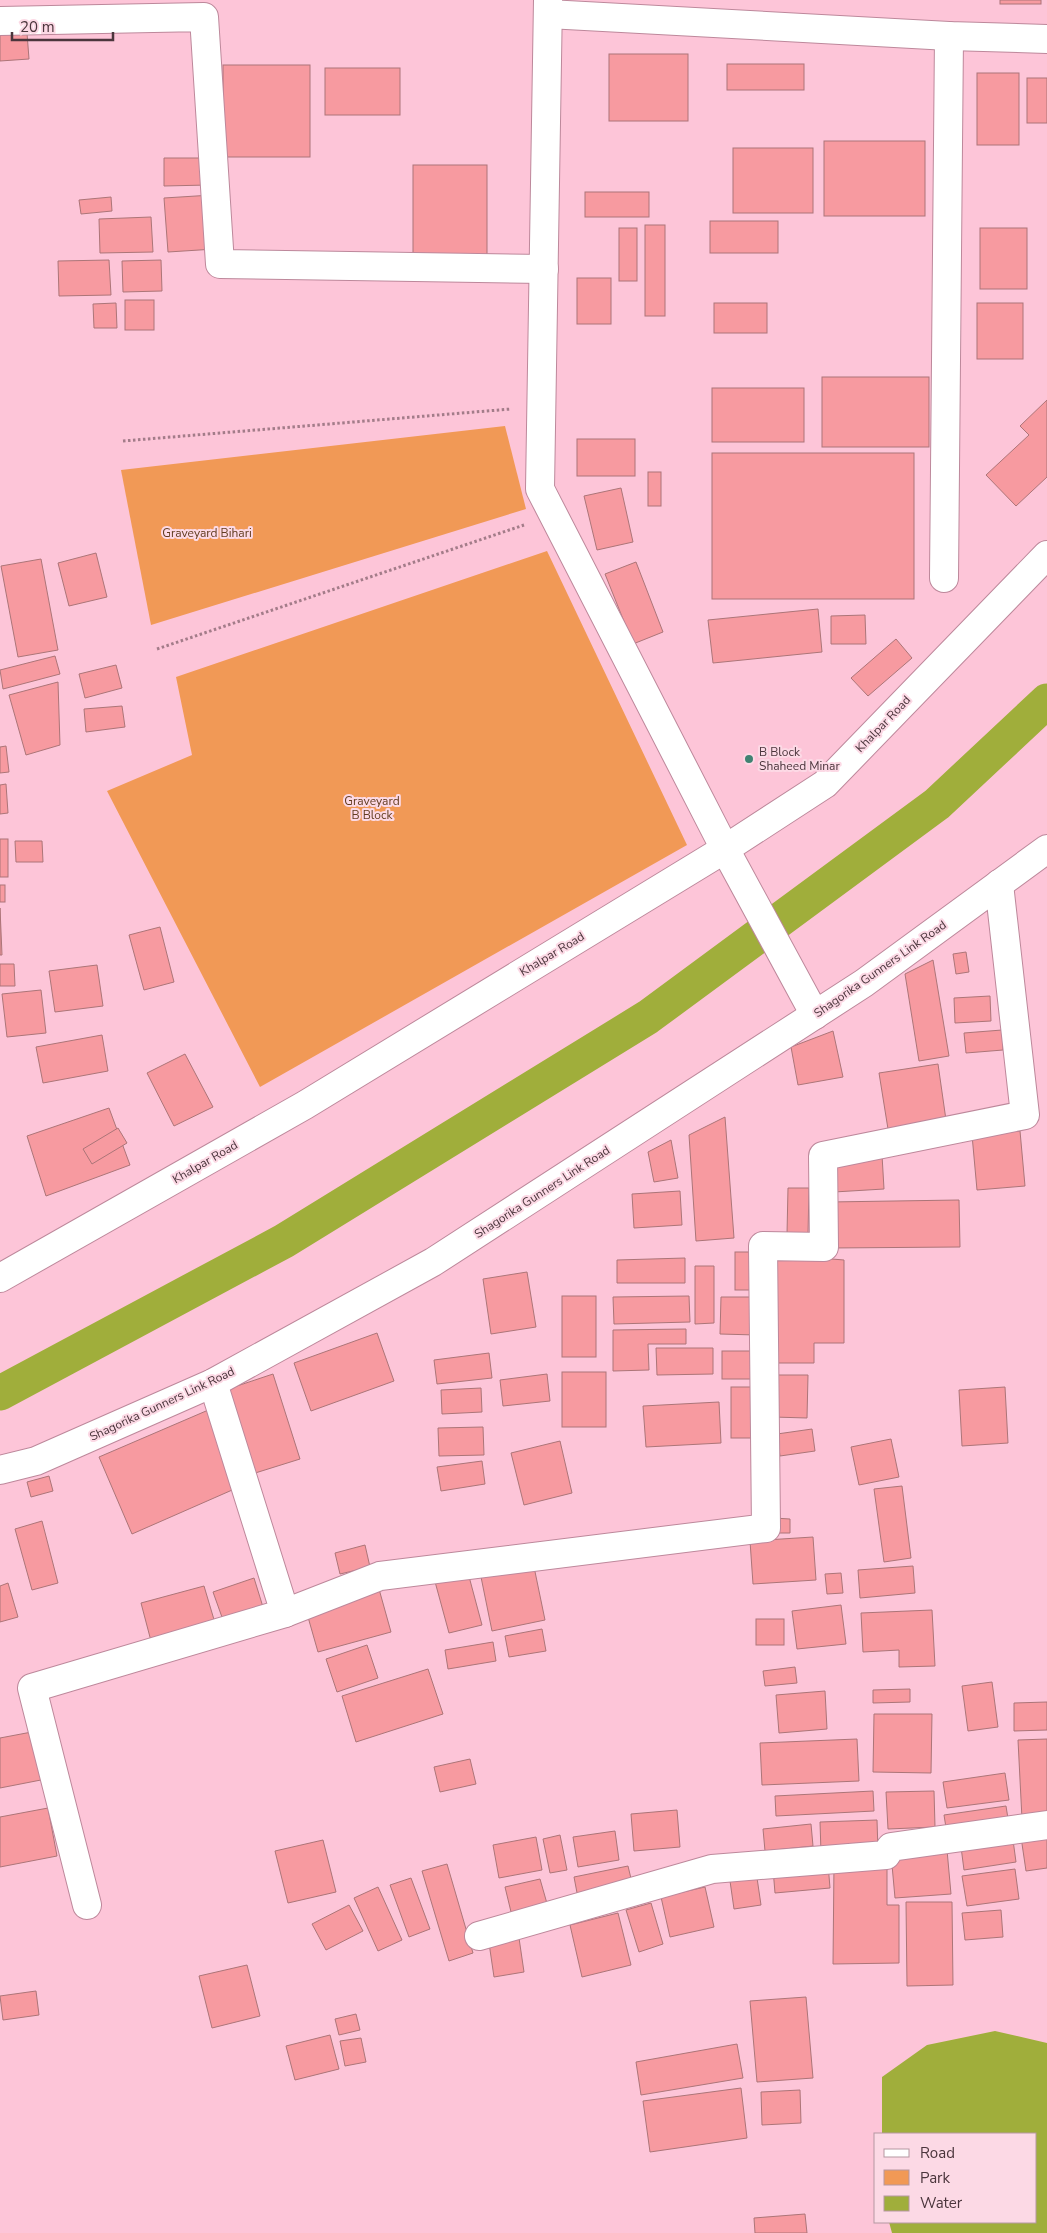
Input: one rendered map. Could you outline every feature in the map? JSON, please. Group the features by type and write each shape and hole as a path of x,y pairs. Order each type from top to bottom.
{"street":[{"path":"815,1015 740,878 540,489 548,7 949,36 1047,39"},
{"path":"0,21 204,17 220,264 544,269"},
{"path":"944,578 949,36"},
{"name":"Khalpar Road","path":"0,1278 305,1105 725,849 825,784 1047,555"},
{"name":"Shagorika Gunners Link Road","path":"0,1470 36,1461 213,1383 433,1262 864,983 1047,849"},
{"path":"87,1906 32,1688 285,1613 380,1576 422,1569 766,1528 763,1246 824,1247 823,1156 1025,1115 999,884"},
{"path":"213,1383 285,1613"},
{"path":"479,1936 712,1869 886,1855 891,1847 1047,1825"}],"path":[{"path":"123,441 541,407"},
{"path":"157,649 553,516"}],"green space":[{"name":"Graveyard Bihari","path":"505,426 526,509 151,625 121,470"},
{"name":"Graveyard B Block","path":"547,551 687,845 260,1087 107,791 192,755 176,677"}],"water":[{"path":"995,2031 1047,2043 1047,2233 892,2233 889,2223 1037,2223 1037,2133 882,2133 882,2077 927,2045"}],"building":[{"path":"1000,0 1041,0 1041,4 1000,4"},
{"path":"27,33 29,59 0,61 0,35"},
{"path":"609,54 688,54 688,121 609,121"},
{"path":"727,64 804,64 804,90 727,90"},
{"path":"223,65 310,65 310,157 223,157"},
{"path":"325,68 400,68 400,115 325,115"},
{"path":"977,73 1019,73 1019,145 977,145"},
{"path":"1027,78 1047,78 1047,123 1027,123"},
{"path":"824,141 925,141 925,216 824,216"},
{"path":"733,148 813,148 813,213 733,213"},
{"path":"164,158 207,158 208,185 164,186"},
{"path":"413,165 487,165 487,258 413,258"},
{"path":"585,192 649,192 649,217 585,217"},
{"path":"212,195 215,249 168,252 164,198"},
{"path":"111,197 112,211 81,214 79,200"},
{"path":"151,217 153,252 100,253 99,219"},
{"path":"710,221 778,221 778,253 710,253"},
{"path":"645,225 665,225 665,316 645,316"},
{"path":"619,228 637,228 637,281 619,281"},
{"path":"980,228 1027,228 1027,289 980,289"},
{"path":"109,260 111,295 59,296 58,261"},
{"path":"161,260 162,291 123,292 122,261"},
{"path":"577,278 611,278 611,324 577,324"},
{"path":"125,300 154,300 154,330 125,330"},
{"path":"116,303 117,328 94,328 93,304"},
{"path":"714,303 767,303 767,333 714,333"},
{"path":"977,303 1023,303 1023,359 977,359"},
{"path":"822,377 929,377 929,447 822,447"},
{"path":"712,388 804,388 804,442 712,442"},
{"path":"1047,400 1047,477 1016,506 986,475 1029,435 1020,426"},
{"path":"577,439 635,439 635,476 577,476"},
{"path":"712,453 914,453 914,599 712,599"},
{"path":"648,472 661,472 661,506 648,506"},
{"path":"621,488 633,542 597,550 584,496"},
{"path":"96,553 107,597 69,606 58,563"},
{"path":"41,559 58,650 18,657 1,566"},
{"path":"636,562 663,632 633,644 605,574"},
{"path":"818,609 822,652 713,663 708,620"},
{"path":"865,615 866,644 831,644 831,616"},
{"path":"896,639 912,658 868,696 851,678"},
{"path":"55,656 60,674 3,689 0,670"},
{"path":"116,665 122,688 85,698 79,674"},
{"path":"58,682 60,745 26,755 9,695"},
{"path":"122,706 125,727 86,732 84,709"},
{"path":"6,746 9,772 0,773 0,747"},
{"path":"6,784 8,813 0,814 0,785"},
{"path":"0,839 8,839 8,877 0,877"},
{"path":"15,841 42,841 43,862 16,862"},
{"path":"0,885 5,885 5,902 0,902"},
{"path":"0,908 2,955 0,955"},
{"path":"160,927 174,982 144,990 129,935"},
{"path":"966,952 969,972 956,974 953,954"},
{"path":"933,960 949,1056 919,1061 905,974"},
{"path":"0,964 14,964 15,986 0,986"},
{"path":"97,965 103,1006 55,1012 49,971"},
{"path":"41,990 46,1033 7,1037 2,994"},
{"path":"990,996 991,1021 955,1023 954,998"},
{"path":"1002,1030 1003,1050 966,1053 964,1033"},
{"path":"833,1031 843,1077 798,1085 791,1047"},
{"path":"102,1035 108,1071 43,1083 36,1047"},
{"path":"185,1054 213,1107 174,1126 147,1073"},
{"path":"938,1064 946,1120 888,1129 879,1073"},
{"path":"109,1108 130,1165 46,1196 27,1136"},
{"path":"725,1117 734,1238 696,1241 689,1135"},
{"path":"118,1128 127,1143 92,1164 83,1149"},
{"path":"1020,1131 1025,1186 977,1190 972,1135"},
{"path":"671,1140 678,1178 654,1182 648,1152"},
{"path":"882,1155 884,1189 834,1192 832,1159"},
{"path":"788,1188 809,1188 808,1234 787,1234"},
{"path":"680,1191 682,1225 634,1228 632,1194"},
{"path":"959,1200 960,1247 830,1248 829,1202"},
{"path":"735,1252 759,1252 759,1290 735,1290"},
{"path":"771,1254 844,1260 844,1343 814,1343 814,1363 771,1363"},
{"path":"685,1258 685,1283 617,1283 617,1260"},
{"path":"695,1266 714,1266 714,1323 695,1324"},
{"path":"527,1272 536,1327 491,1334 483,1279"},
{"path":"562,1296 596,1296 596,1357 562,1357"},
{"path":"689,1296 690,1322 614,1324 613,1297"},
{"path":"721,1297 757,1297 756,1335 720,1334"},
{"path":"686,1329 686,1344 648,1344 649,1370 613,1371 613,1330"},
{"path":"377,1333 394,1381 311,1411 294,1363"},
{"path":"656,1348 713,1348 713,1374 657,1375"},
{"path":"722,1351 757,1351 757,1379 722,1379"},
{"path":"489,1353 492,1378 437,1384 434,1360"},
{"path":"562,1372 606,1372 606,1427 562,1427"},
{"path":"273,1374 300,1459 252,1474 225,1390"},
{"path":"547,1374 550,1401 503,1406 500,1380"},
{"path":"774,1375 808,1375 807,1418 773,1417"},
{"path":"731,1387 753,1387 753,1438 731,1438"},
{"path":"1005,1387 1008,1443 962,1446 959,1390"},
{"path":"481,1388 482,1412 442,1414 441,1390"},
{"path":"719,1402 721,1443 646,1447 643,1406"},
{"path":"213,1408 239,1487 132,1534 99,1457"},
{"path":"483,1427 484,1455 439,1456 438,1428"},
{"path":"812,1429 815,1451 780,1456 777,1434"},
{"path":"891,1439 899,1477 859,1485 851,1447"},
{"path":"560,1441 572,1493 524,1505 511,1453"},
{"path":"482,1461 485,1484 441,1491 437,1467"},
{"path":"49,1476 53,1491 31,1497 27,1482"},
{"path":"902,1486 911,1558 884,1562 874,1489"},
{"path":"774,1518 790,1519 790,1533 773,1533"},
{"path":"42,1521 58,1583 32,1590 15,1529"},
{"path":"813,1537 816,1580 753,1584 750,1541"},
{"path":"365,1545 370,1567 340,1574 335,1553"},
{"path":"533,1562 545,1620 492,1631 480,1572"},
{"path":"913,1566 915,1593 860,1598 858,1570"},
{"path":"467,1569 482,1625 449,1633 434,1578"},
{"path":"841,1573 843,1593 827,1594 825,1574"},
{"path":"254,1578 263,1607 223,1620 213,1592"},
{"path":"8,1583 18,1617 0,1622 0,1586"},
{"path":"204,1586 215,1623 151,1641 141,1603"},
{"path":"379,1589 391,1632 318,1652 306,1610"},
{"path":"841,1605 846,1644 797,1649 792,1611"},
{"path":"932,1610 935,1666 899,1667 899,1650 863,1652 861,1613"},
{"path":"756,1619 784,1619 784,1645 756,1645"},
{"path":"542,1629 546,1651 509,1657 505,1636"},
{"path":"493,1642 496,1661 448,1669 445,1650"},
{"path":"367,1645 378,1678 337,1692 326,1659"},
{"path":"795,1667 797,1683 765,1686 763,1671"},
{"path":"428,1669 443,1714 356,1742 342,1696"},
{"path":"992,1682 998,1727 968,1731 962,1686"},
{"path":"910,1689 910,1702 873,1703 873,1690"},
{"path":"825,1691 827,1729 779,1733 776,1695"},
{"path":"1047,1702 1047,1730 1014,1731 1014,1703"},
{"path":"874,1714 932,1714 931,1773 873,1772"},
{"path":"37,1731 46,1779 0,1788 0,1738"},
{"path":"857,1739 859,1781 762,1785 760,1743"},
{"path":"1047,1739 1047,1818 1022,1819 1018,1740"},
{"path":"470,1759 476,1784 440,1792 434,1767"},
{"path":"1005,1773 1009,1800 947,1808 943,1782"},
{"path":"873,1791 874,1811 776,1816 775,1796"},
{"path":"934,1791 935,1827 888,1829 886,1792"},
{"path":"1006,1806 1009,1825 947,1834 944,1815"},
{"path":"48,1808 57,1856 0,1867 0,1817"},
{"path":"677,1810 680,1847 634,1851 631,1814"},
{"path":"877,1820 878,1851 821,1853 820,1822"},
{"path":"811,1824 813,1846 765,1851 763,1829"},
{"path":"615,1831 619,1860 578,1867 573,1837"},
{"path":"1047,1833 1047,1868 1026,1871 1021,1837"},
{"path":"560,1835 567,1870 550,1873 543,1839"},
{"path":"536,1837 542,1870 499,1878 493,1845"},
{"path":"323,1840 336,1892 288,1903 275,1851"},
{"path":"1013,1840 1016,1862 964,1870 961,1847"},
{"path":"947,1850 951,1894 895,1898 891,1854"},
{"path":"887,1862 887,1905 899,1905 899,1963 833,1964 834,1864"},
{"path":"447,1864 473,1953 449,1961 422,1871"},
{"path":"828,1864 830,1888 775,1893 773,1869"},
{"path":"628,1866 633,1887 578,1898 574,1877"},
{"path":"1015,1869 1019,1899 967,1906 962,1876"},
{"path":"756,1871 761,1905 734,1909 729,1874"},
{"path":"411,1878 430,1929 409,1937 390,1885"},
{"path":"540,1879 548,1907 512,1916 505,1887"},
{"path":"378,1887 402,1940 378,1951 354,1898"},
{"path":"705,1887 714,1927 670,1937 661,1897"},
{"path":"906,1902 952,1902 953,1985 907,1986"},
{"path":"651,1903 663,1944 639,1952 626,1910"},
{"path":"349,1905 363,1931 326,1950 312,1924"},
{"path":"1001,1910 1003,1937 965,1940 962,1913"},
{"path":"618,1913 631,1965 582,1977 570,1925"},
{"path":"519,1938 524,1972 494,1977 489,1943"},
{"path":"247,1965 260,2016 212,2028 199,1976"},
{"path":"36,1991 39,2015 3,2020 0,1996"},
{"path":"806,1997 813,2078 757,2082 750,2001"},
{"path":"356,2014 360,2030 339,2035 335,2019"},
{"path":"330,2035 339,2069 295,2080 286,2046"},
{"path":"361,2038 366,2062 345,2066 340,2041"},
{"path":"737,2044 743,2078 641,2095 636,2062"},
{"path":"741,2088 747,2138 650,2152 643,2101"},
{"path":"800,2090 801,2123 762,2125 761,2092"},
{"path":"805,2214 807,2233 755,2233 754,2218"}],"waterway":[{"path":"0,1393 284,1241 648,1017 937,804 1047,701"}],"place":[{"name":"B Block Shaheed Minar","path":"749,759"}]}
